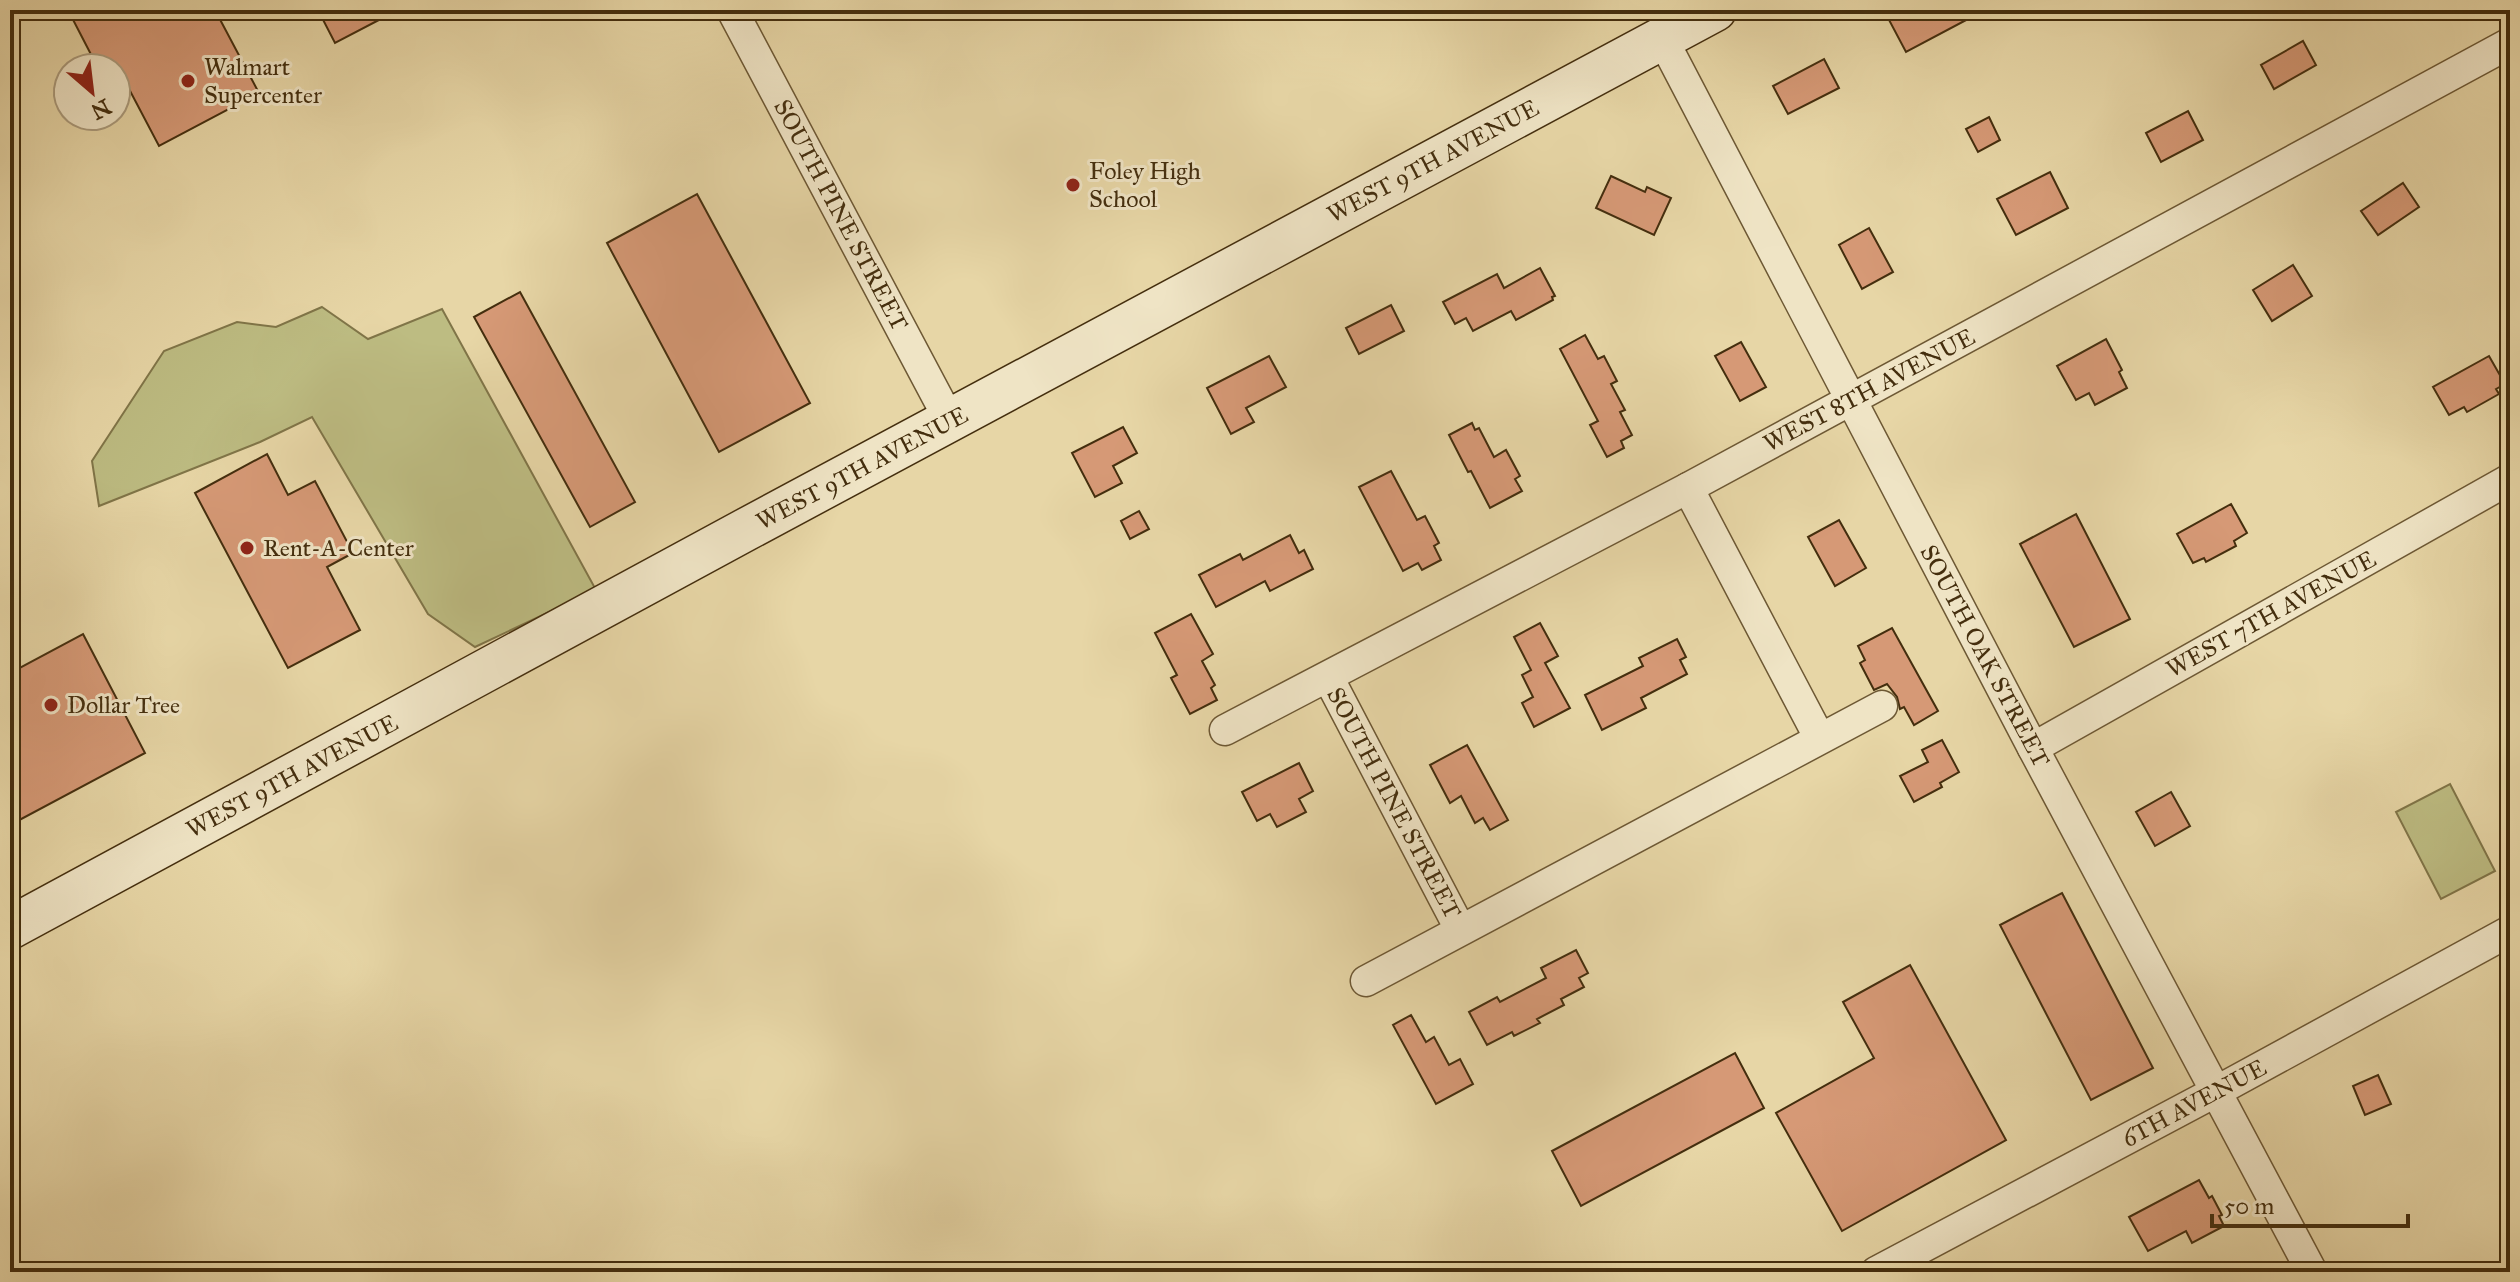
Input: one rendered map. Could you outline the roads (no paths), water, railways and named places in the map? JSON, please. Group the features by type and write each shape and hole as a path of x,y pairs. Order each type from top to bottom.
{"street":[{"name":"SOUTH PINE STREET","path":"732,10 950,421"},
{"name":"WEST 9TH AVENUE","path":"10,928 1715,10"},
{"name":"SOUTH OAK STREET","path":"1662,38 2033,748 2312,1272"},
{"name":"WEST 8TH AVENUE","path":"1225,730 1688,488 2510,43"},
{"name":"WEST 7TH AVENUE","path":"2033,748 2510,479"},
{"path":"1688,488 1819,737"},
{"name":"SOUTH PINE STREET","path":"1328,677 1460,929"},
{"path":"1366,981 1882,706"},
{"name":"6TH AVENUE","path":"1876,1272 2510,931"}],"place":[{"name":"Walmart Supercenter","path":"188,81"},
{"name":"Foley High School","path":"1073,185"},
{"name":"Rent-A-Center","path":"247,548"},
{"name":"Dollar Tree","path":"51,705"}]}
